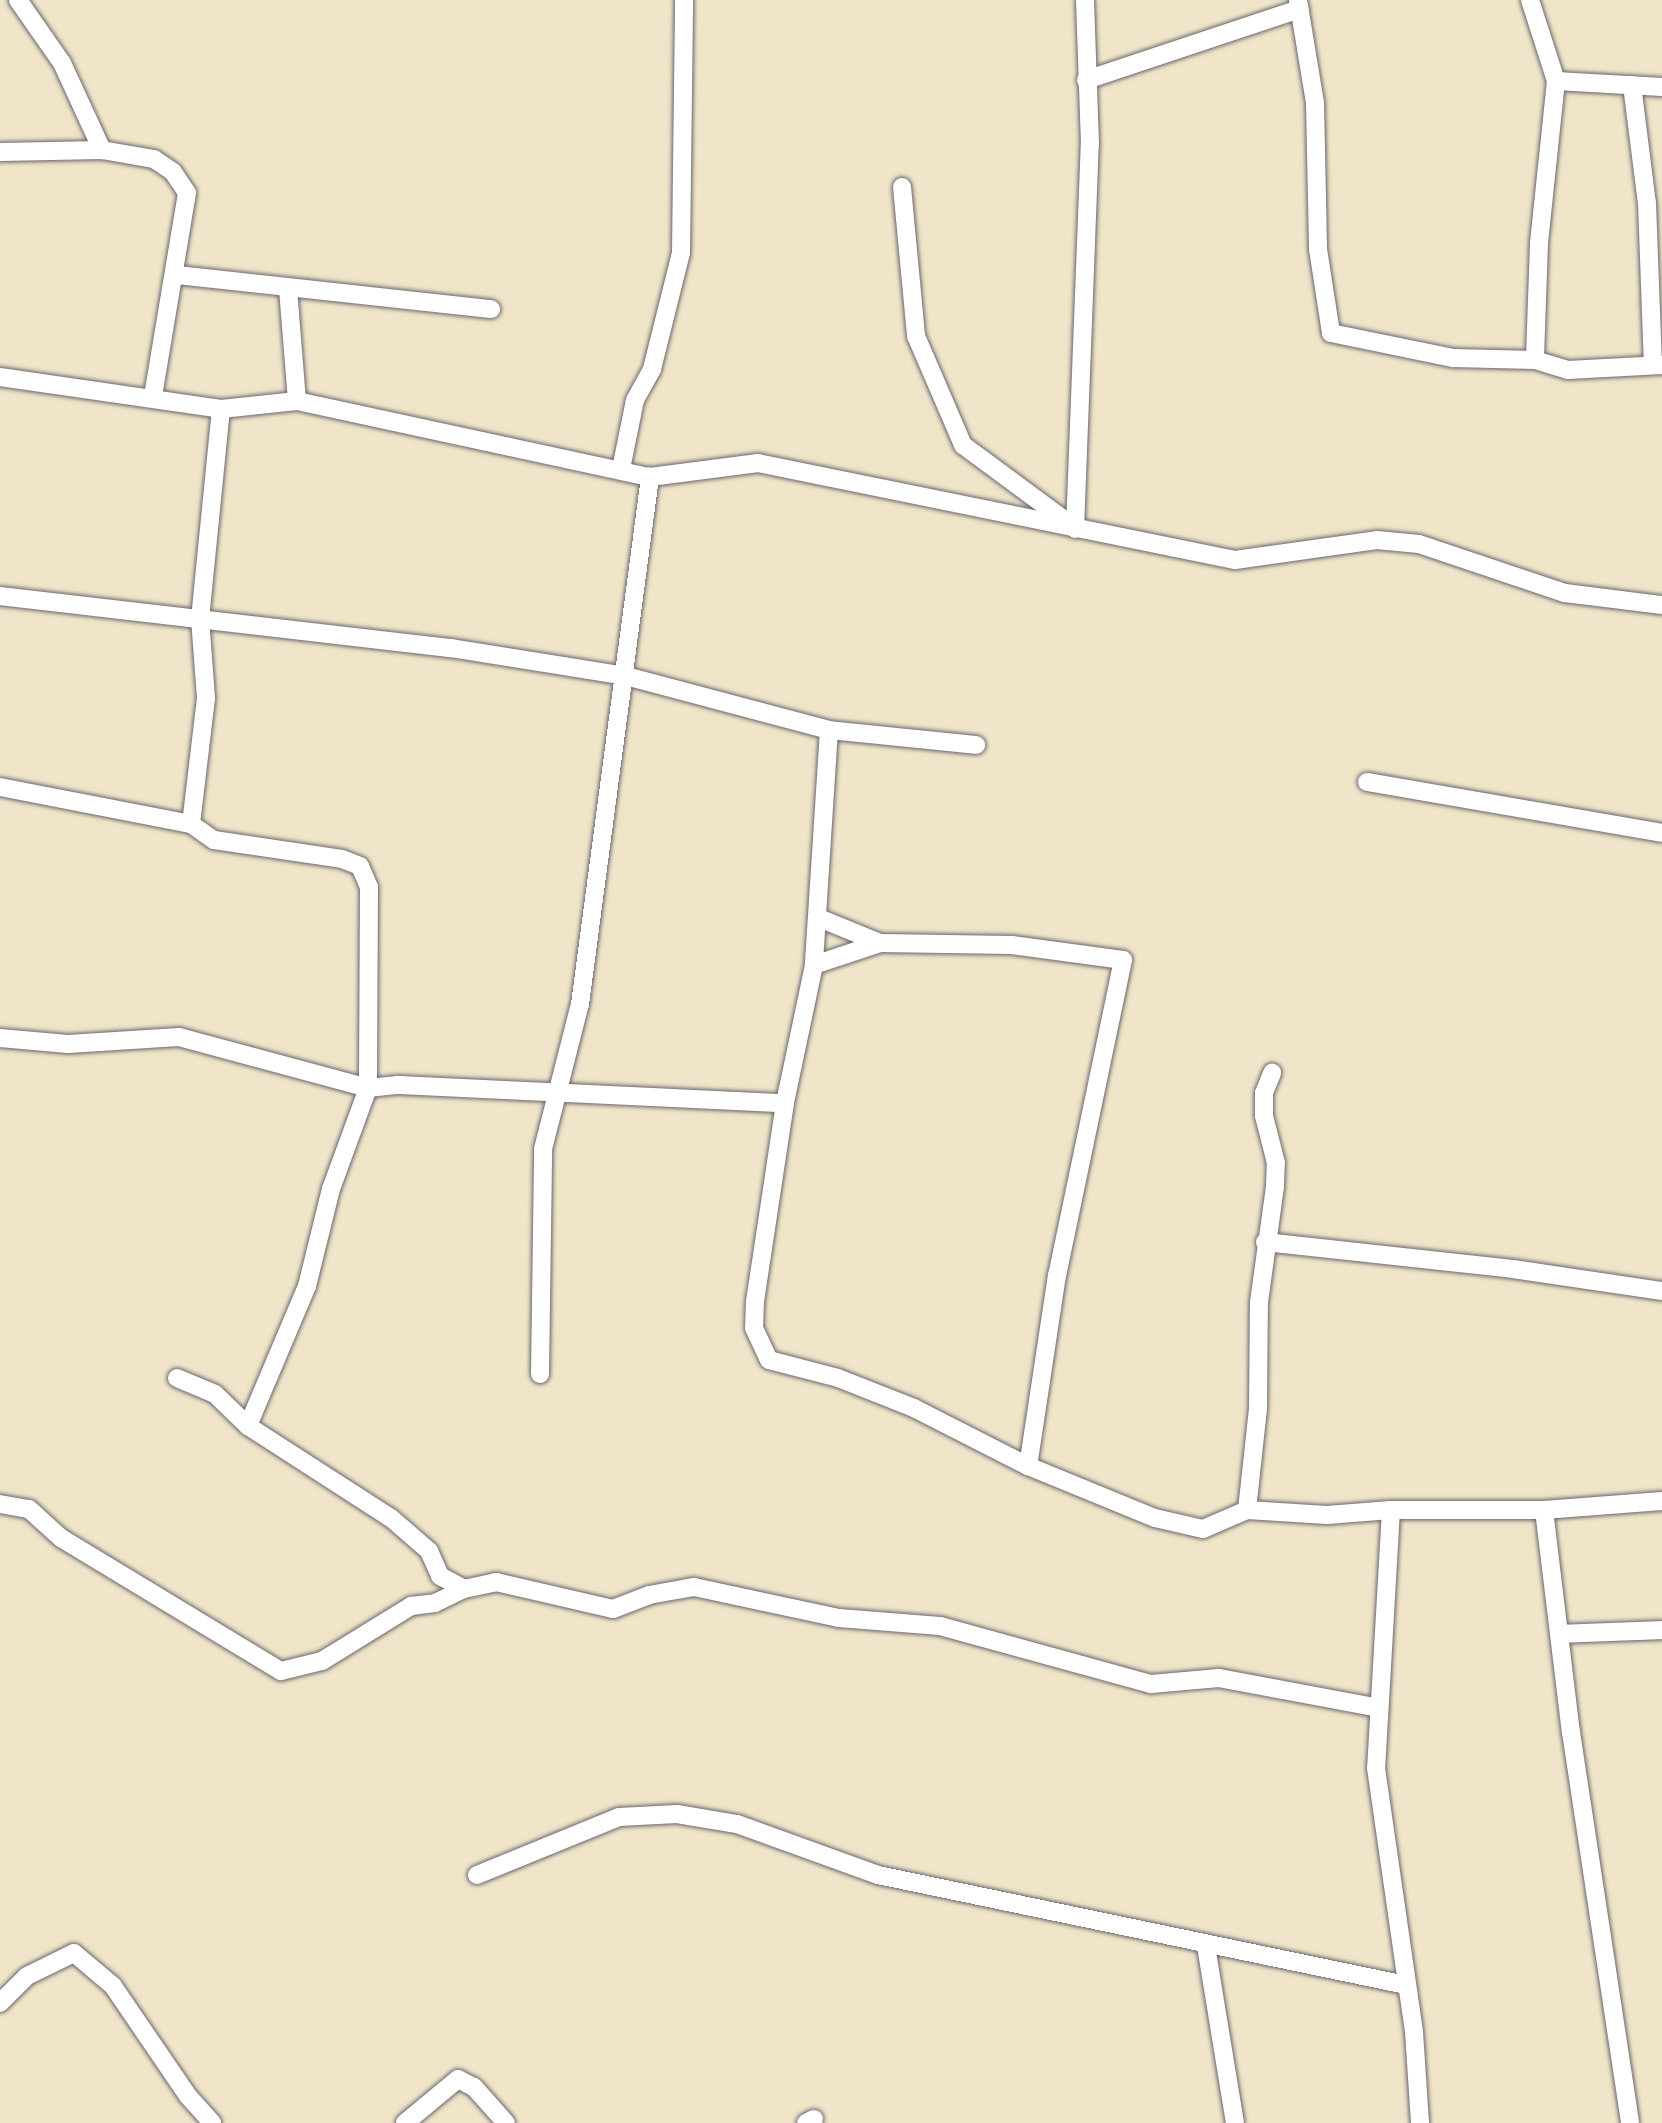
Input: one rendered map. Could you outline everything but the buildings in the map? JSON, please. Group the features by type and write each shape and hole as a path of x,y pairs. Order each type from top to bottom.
{"street":[{"path":"18,0 62,63 102,150"},
{"path":"621,469 634,400 652,369 681,253 684,0"},
{"path":"1075,529 1090,144 1085,0"},
{"path":"1530,0 1556,81 1539,243 1535,360"},
{"path":"1086,80 1299,4 1315,103 1318,249 1331,333 1453,358 1535,360 1568,370 1657,365 1647,203 1632,85"},
{"path":"1556,81 1662,86"},
{"path":"0,152 102,150 154,159 173,172 188,192 154,397"},
{"path":"902,188 916,336 964,444 1075,529"},
{"path":"177,275 491,310"},
{"path":"288,289 297,401"},
{"path":"0,377 222,409 297,401 650,478 758,463 1235,560 1377,540 1418,544 1565,593 1662,606"},
{"path":"191,824 206,698 200,619 222,409"},
{"path":"540,1374 539,1184 580,1004 650,478"},
{"path":"0,596 352,635 626,676 828,730 976,745"},
{"path":"828,730 814,965 785,1103 755,1300 758,1345 770,1360 838,1378 914,1408 1028,1466 1156,1518 1203,1528 1247,1510 1327,1516 1390,1510 1544,1510 1662,1500"},
{"path":"1367,782 1662,832"},
{"path":"0,788 191,824 214,840 360,866 369,887 368,1088 331,1189 307,1286 248,1426"},
{"path":"819,918 880,943"},
{"path":"814,965 880,943 1012,944 1124,960 1057,1275 1028,1466"},
{"path":"0,1038 68,1044 179,1037 368,1088 785,1103"},
{"path":"1247,1510 1258,1409 1266,1242 1276,1186 1276,1163 1264,1116 1264,1093 1272,1073"},
{"path":"1266,1242 1514,1269 1662,1291"},
{"path":"176,1378 215,1394 248,1426 391,1518 429,1550 440,1576 464,1589"},
{"path":"0,1504 28,1509 61,1538 281,1671 322,1661 388,1617 464,1589 496,1582 613,1609 694,1586 839,1618 940,1626 1151,1684 1220,1678 1379,1708"},
{"path":"1390,1510 1376,1768 1420,2082 1420,2123"},
{"path":"1544,1510 1630,2123"},
{"path":"1559,1634 1662,1630"},
{"path":"477,1874 619,1817 677,1814 737,1824 878,1876 1406,1984"},
{"path":"1206,1946 1235,2123"},
{"path":"0,2003 27,1976 74,1953 112,1986 188,2096 212,2123"},
{"path":"405,2123 458,2079 474,2087 506,2123"}]}
